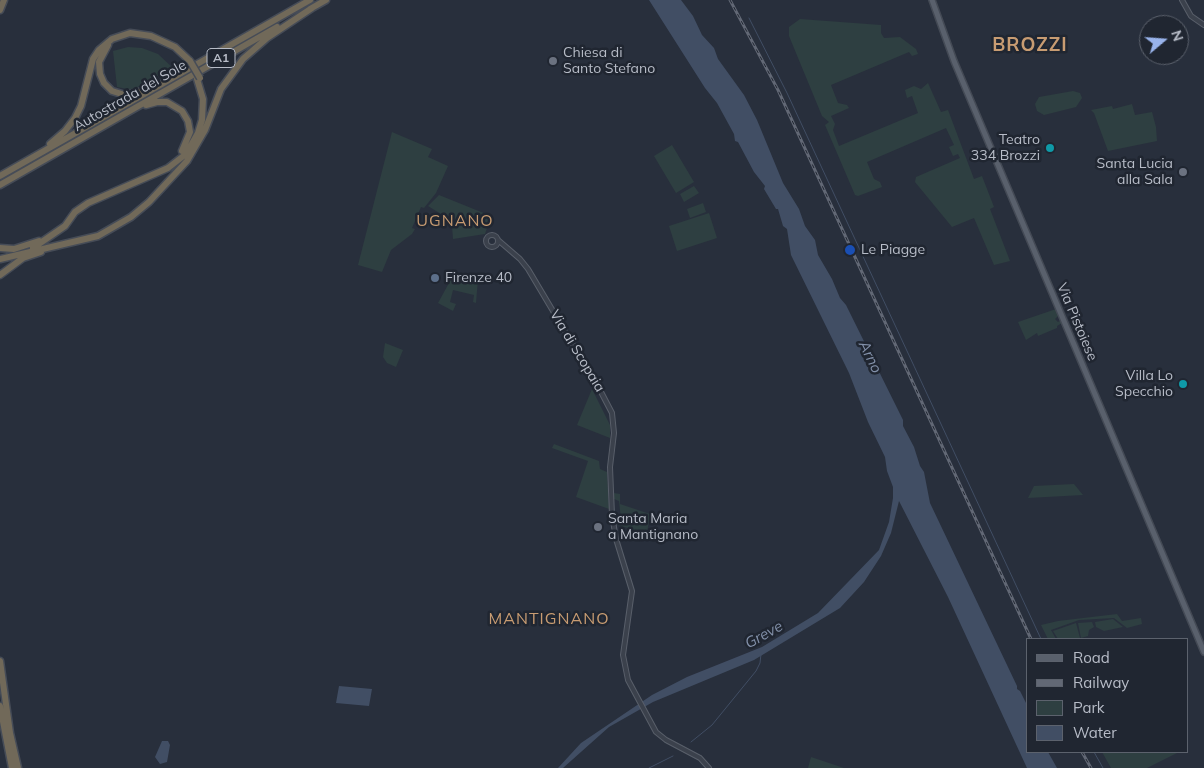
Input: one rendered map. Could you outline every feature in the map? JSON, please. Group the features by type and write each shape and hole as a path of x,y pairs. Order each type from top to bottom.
{"highway":[{"name":"Autostrada del Sole","path":"0,176 310,0"},
{"name":"Autostrada del Sole","path":"0,185 326,0"},
{"path":"0,10 2,1"},
{"path":"0,258 98,236 131,217 170,181 187,161 200,138 221,89 243,59 267,38 312,8"},
{"path":"39,153 65,131 75,118 93,59 99,50 112,38 130,33 151,36 175,47 189,62 198,79 206,106 200,138"},
{"path":"164,82 160,81 134,94 117,93 108,88 102,80 99,68 101,55 110,43 124,37 134,36 149,38 167,45 189,62"},
{"path":"0,258 33,248 65,226 75,212 88,203 158,172 180,159 198,133 203,106 198,79"},
{"path":"131,110 136,111 150,103 167,102 177,107 188,121 190,132 185,148 158,172"},
{"path":"0,248 14,249 54,234"},
{"path":"0,275 24,258 63,244"},
{"path":"0,661 6,711 18,768"},
{"path":"0,706 12,768"}],"main road":[{"name":"Via Pistoiese","path":"933,0 1048,279 1204,644"},
{"name":"Via Pistoiese","path":"933,0 954,61 1204,652"}],"street":[{"path":"1182,0 1191,16 1204,25"},
{"path":"494,246 498,240 492,235 486,238 487,245 510,250"},
{"name":"Via di Scopaia","path":"498,240 520,259 532,275 608,403 614,429 610,462 614,528 632,591 623,655 628,680 656,732 666,740 697,756 709,768"}],"green space":[{"path":"800,19 881,25 881,33 884,38 900,37 916,49 918,54 912,56 909,52 831,85 838,103 847,105 849,108 831,116 835,124 833,130 839,146 918,113 912,96 907,98 905,90 914,86 921,89 928,83 941,112 948,110 974,179 982,176 994,207 990,209 1010,261 994,265 974,218 952,227 915,182 916,177 960,158 958,154 953,156 949,147 954,145 946,128 867,162 874,179 880,182 882,187 858,196 855,195 825,125 829,122 822,116 789,36 789,27"},
{"path":"128,47 142,48 158,54 173,68 132,90 117,87 113,51"},
{"path":"1073,91 1080,93 1082,98 1076,107 1044,115 1037,111 1035,104 1039,97"},
{"path":"1132,104 1135,115 1152,112 1157,141 1108,151 1094,113 1091,110 1112,106 1113,109"},
{"path":"392,132 432,149 428,157 448,166 436,193 424,208 421,207 412,228 415,229 412,234 391,250 382,272 358,265"},
{"path":"672,145 694,182 676,193 654,156"},
{"path":"694,186 699,193 684,202 680,194"},
{"path":"439,195 491,216 485,234 453,239 452,226 441,214 428,206"},
{"path":"703,203 706,212 690,218 687,209"},
{"path":"709,213 717,238 677,251 669,226"},
{"path":"454,274 478,279 476,303 473,302 474,295 453,290 450,302 456,304 453,311 438,303"},
{"path":"1056,309 1058,316 1055,319 1058,322 1061,320 1062,323 1057,328 1038,336 1037,333 1026,340 1018,322"},
{"path":"385,343 403,350 396,367 387,363 383,357"},
{"path":"592,389 610,425 610,438 577,425"},
{"path":"554,444 599,461 600,469 607,472 609,509 576,497 588,461 552,448"},
{"path":"1074,484 1083,495 1028,498 1034,486"},
{"path":"614,493 620,494 620,504 650,514 647,533 617,525 617,521 621,520 619,501 614,499"},
{"path":"1117,614 1122,621 1141,618 1142,624 1127,628 1114,618 1079,620 1051,630 1055,638 1048,638 1041,625 1058,621"},
{"path":"1113,619 1123,627 1104,631 1096,627 1095,622"},
{"path":"1092,622 1094,627 1089,630 1088,636 1081,638 1078,623"},
{"path":"1076,623 1080,638 1057,638 1053,631"},
{"path":"1103,753 1177,753 1147,768 1111,768"},
{"path":"811,757 844,768 808,768"}],"water":[{"name":"Arno","path":"649,0 681,0 693,16 702,35 714,48 718,59 744,95 757,120 783,183 799,209 805,226 815,240 818,255 832,279 840,298 846,305 903,420 903,426 924,472 930,503 1017,689 1026,703 1026,753 1049,753 1057,768 1027,768 948,597 899,501 891,533 881,556 864,582 840,608 754,660 653,702 609,727 563,768 558,768 581,743 652,695 687,677 762,647 818,613 879,550 889,522 893,487 887,471 885,457 868,422 849,373 791,255 787,229 783,226 778,209 776,209 764,189 765,186 754,172 738,142 735,141 734,134 717,103 705,88"},
{"path":"339,686 372,689 369,706 336,703"},
{"path":"162,741 168,741 170,745 167,762 160,764 155,757"}],"waterway":[{"path":"749,18 787,93 1041,638"},
{"name":"Greve","path":"691,742 712,725 756,671 760,663 761,654"},
{"path":"1095,753 1103,768"},
{"path":"649,768 673,756"}],"railway":[{"path":"730,0 778,90 1031,638"},
{"path":"1083,753 1091,768"}],"place":[{"name":"Chiesa di Santo Stefano","path":"553,61"},
{"name":"Teatro 334 Brozzi","path":"1050,148"},
{"name":"Santa Lucia alla Sala","path":"1183,172"},
{"name":"Le Piagge","path":"850,250"},
{"name":"Firenze 40","path":"435,278"},
{"name":"Villa Lo Specchio","path":"1183,384"},
{"name":"Santa Maria a Mantignano","path":"598,527"}],"district":[{"name":"BROZZI","path":"1030,45"},
{"name":"UGNANO","path":"455,221"},
{"name":"MANTIGNANO","path":"549,619"}]}
